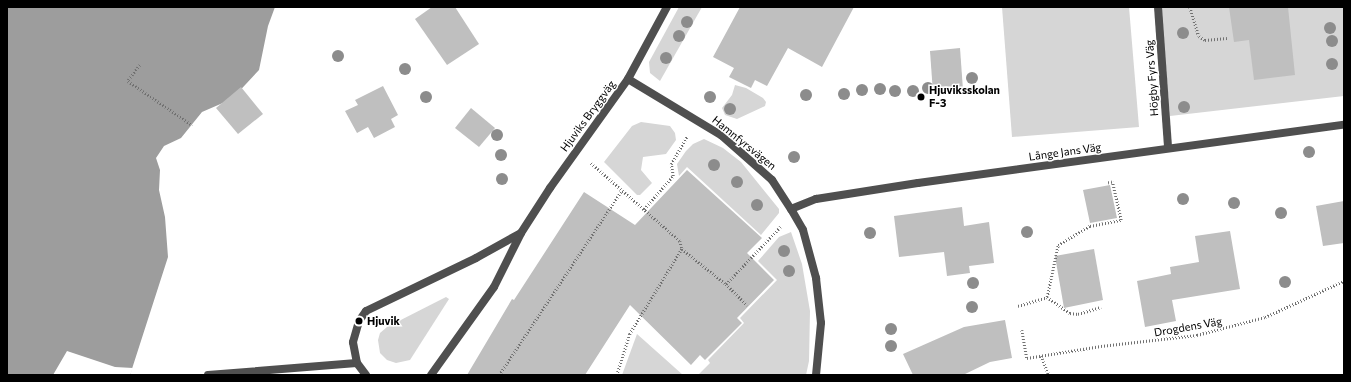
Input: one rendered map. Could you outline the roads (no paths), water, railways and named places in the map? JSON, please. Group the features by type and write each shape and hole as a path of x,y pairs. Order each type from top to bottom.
{"street":[{"name":"Hjuviks Bryggväg","path":"431,375 494,286 521,233 576,150 628,79 667,7"},
{"name":"Högby Fyrs Väg","path":"1158,7 1168,147"},
{"name":"Hamnfyrsvägen","path":"628,79 720,135 772,180 793,211 810,252 820,300 821,342 816,375"},
{"name":"Långe Jans Väg","path":"793,211 824,198 1168,147 1344,125"},
{"name":"Hjuviks Bryggväg","path":"366,375 357,363 352,342 359,321 366,311 476,258 521,233"},
{"path":"208,375 357,363"}],"place":[{"name":"Hjuviksskolan F-3","path":"921,97"},
{"name":"Hjuvik","path":"359,321"}]}
